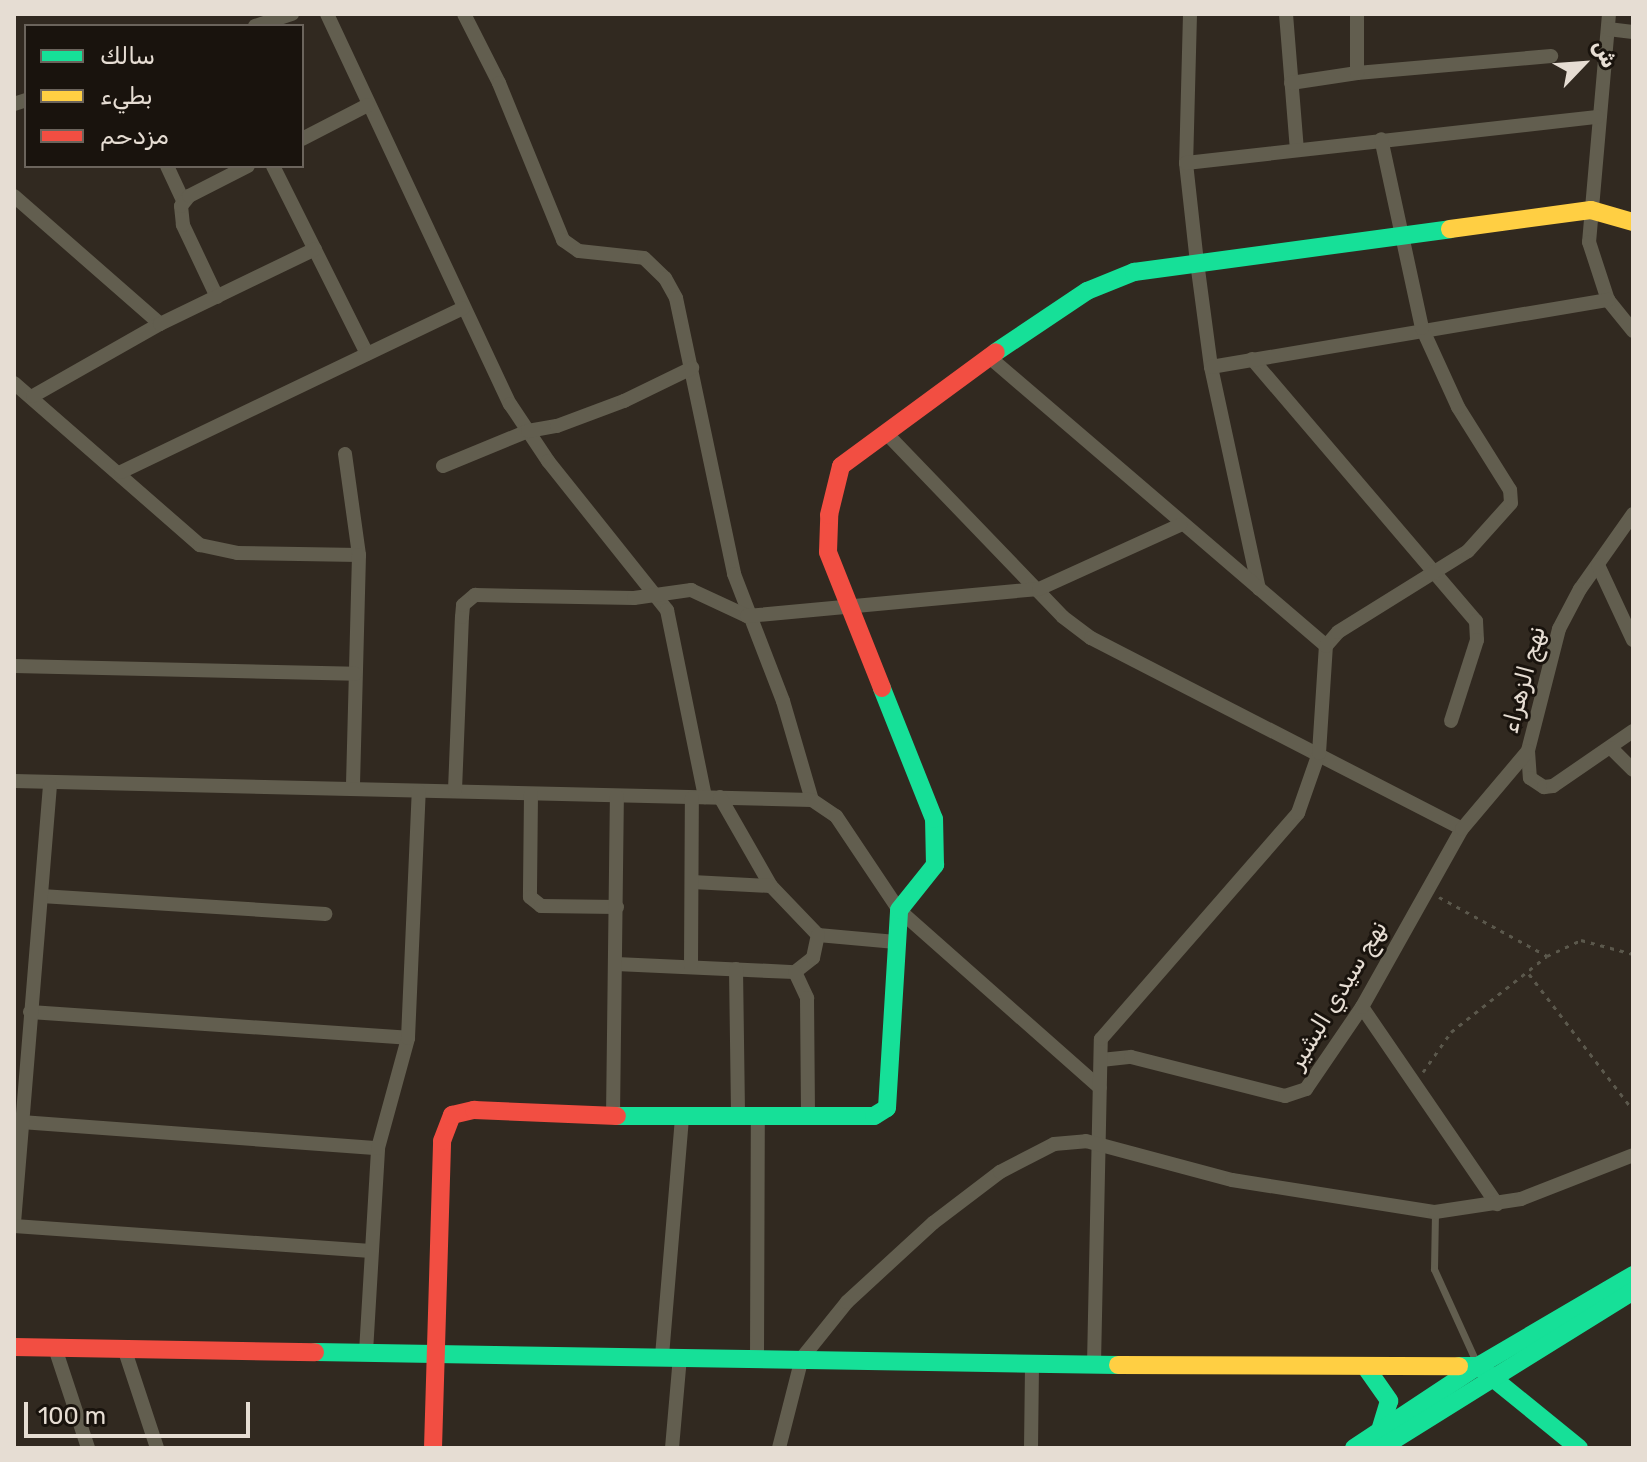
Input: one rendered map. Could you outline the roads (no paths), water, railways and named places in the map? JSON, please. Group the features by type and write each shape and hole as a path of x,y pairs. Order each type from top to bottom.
{"street":[{"path":"261,24 292,14"},
{"path":"327,14 463,308 528,431 657,596 676,640 706,797 692,882 691,966"},
{"path":"464,14 499,83 563,240 572,249 634,255 655,267 676,298 747,616 783,701 812,800"},
{"path":"1190,14 1186,163 1197,262 1211,367 1259,589"},
{"path":"1286,14 1297,150"},
{"path":"1357,14 1357,73"},
{"path":"1633,32 1608,22 1591,210 1592,257 1608,300 1633,331"},
{"path":"1291,83 1357,73 1551,56"},
{"path":"304,138 368,105"},
{"path":"1186,163 1597,117"},
{"path":"1094,1364 1101,1039 1298,813 1319,753 1326,646 1338,632 1468,551 1505,515 1512,497 1458,407 1422,328 1381,139"},
{"path":"168,168 183,201 183,225 217,297"},
{"path":"183,201 244,168"},
{"path":"274,168 367,354"},
{"path":"14,196 160,324"},
{"path":"433,1448 439,1351 444,1125 462,1111 613,1116 874,1116 887,1108 899,910 935,865 934,819 846,607 828,552 829,515 841,466 988,356 1087,291 1146,269 1591,210 1633,222"},
{"path":"33,396 160,324 315,249"},
{"path":"1211,367 1422,328 1608,300"},
{"path":"121,472 463,308"},
{"path":"988,356 1180,525 1326,646"},
{"path":"1252,359 1436,571 1478,626 1451,721"},
{"path":"443,466 528,431 557,426 624,401 692,368"},
{"path":"14,383 121,472 183,534 215,551 359,555"},
{"path":"886,433 1091,638 1462,829"},
{"path":"345,454 359,555 353,787"},
{"name":"نهج الزهراء","path":"1611,748 1553,786 1532,781 1528,751 1559,629 1633,514"},
{"path":"455,790 462,617 468,599 486,593 657,596 691,590 747,616 1039,589 1180,525"},
{"path":"1598,565 1633,640"},
{"path":"14,666 355,674"},
{"path":"1633,731 1611,748 1633,770"},
{"name":"نهج سيدي البشير","path":"1101,1060 1131,1057 1285,1096 1312,1085 1362,1007 1462,829 1528,751"},
{"path":"14,781 812,800 836,816 899,910 1100,1088"},
{"path":"50,784 14,1225 371,1251"},
{"path":"366,1352 378,1148 408,1038 419,791"},
{"path":"531,794 530,897 541,906 617,907"},
{"path":"613,1116 617,796"},
{"path":"706,797 771,886 818,935 896,942"},
{"path":"692,882 771,886"},
{"path":"41,896 325,914"},
{"path":"616,964 795,972 813,958 818,935"},
{"path":"736,969 738,1115"},
{"path":"795,972 807,998 808,1114"},
{"path":"1362,1007 1497,1204"},
{"path":"30,1012 408,1038"},
{"path":"757,1356 758,1115"},
{"path":"672,1448 671,1357 682,1116"},
{"path":"21,1122 378,1148"},
{"path":"779,1448 802,1358 819,1333 883,1266 1000,1172 1054,1144 1086,1141 1232,1180 1435,1212 1497,1204 1633,1155"},
{"path":"1380,1440 1478,1366 1633,1275"},
{"path":"1354,1448 1380,1440 1494,1376 1633,1291"},
{"path":"14,1347 757,1356 1032,1365 1367,1369 1478,1366 1494,1376 1575,1446"},
{"path":"55,1348 87,1448"},
{"path":"124,1348 157,1448"},
{"path":"1031,1448 1032,1365"},
{"path":"1367,1369 1389,1401 1380,1440"}],"lane":[{"path":"1435,1212 1434,1269 1478,1366"}]}
